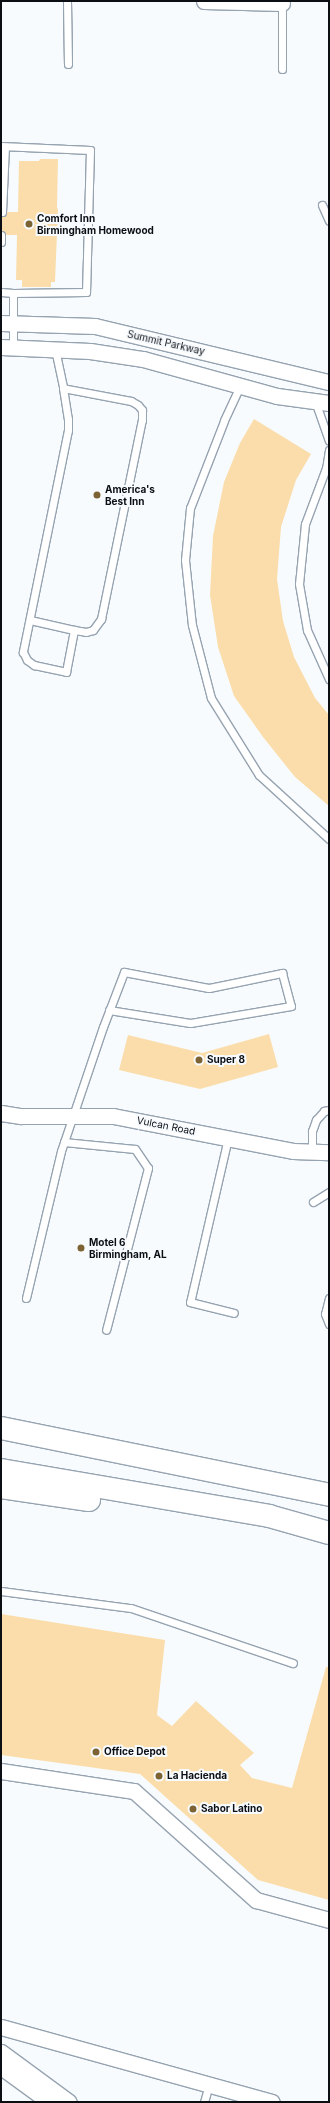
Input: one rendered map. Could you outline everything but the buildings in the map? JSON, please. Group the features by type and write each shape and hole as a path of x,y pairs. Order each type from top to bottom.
{"highway":[{"path":"1,1428 329,1495"},
{"path":"1,1470 270,1516 329,1533"},
{"path":"1,1487 189,1515 270,1516"}],"street":[{"path":"204,1 282,2"},
{"name":"Summit Parkway","path":"7,324 95,326 329,382"},
{"name":"Summit Parkway","path":"7,347 90,351 143,359 277,396 322,402"},
{"name":"Vulcan Road","path":"1,1113 21,1116 113,1116 294,1151 324,1153"},
{"path":"1,1771 134,1791 256,1900 329,1920"},
{"path":"1,2027 272,2102"},
{"path":"1,2052 69,2102"},
{"path":"1,2067 49,2102"}],"lane":[{"path":"67,1 68,64"},
{"path":"282,2 282,69"},
{"path":"1,292 86,292 90,150 3,146 2,212"},
{"path":"322,205 329,221"},
{"path":"1,235 1,242"},
{"path":"7,347 7,324 13,293"},
{"path":"56,349 68,419 68,430 24,652 27,660 34,665 66,672 74,630"},
{"path":"240,386 224,421 190,508 185,560 192,625 211,698 258,775 329,839"},
{"path":"30,620 86,632 93,630 101,619 142,420 142,410 138,405 131,402 63,388"},
{"path":"322,402 329,441"},
{"path":"329,450 326,468 305,524 299,584 307,630 329,679"},
{"path":"26,1298 64,1142 109,1010 124,972 209,988 282,973 291,1006 190,1023 109,1010"},
{"path":"324,1153 312,1131 316,1120 324,1111 329,1110"},
{"path":"228,1138 190,1302 234,1313"},
{"path":"64,1142 135,1149 148,1168 106,1330"},
{"path":"313,1202 329,1192"},
{"path":"329,1298 325,1314 329,1324"},
{"path":"1,1591 131,1608 293,1663"},
{"path":"204,2102 209,2085"}],"place":[{"name":"Comfort Inn Birmingham Homewood","path":"29,224"},
{"name":"America's Best Inn","path":"97,495"},
{"name":"Super 8","path":"199,1060"},
{"name":"Motel 6 Birmingham, AL","path":"81,1248"},
{"name":"Office Depot","path":"96,1752"},
{"name":"La Hacienda","path":"159,1776"},
{"name":"Sabor Latino","path":"193,1809"}]}
